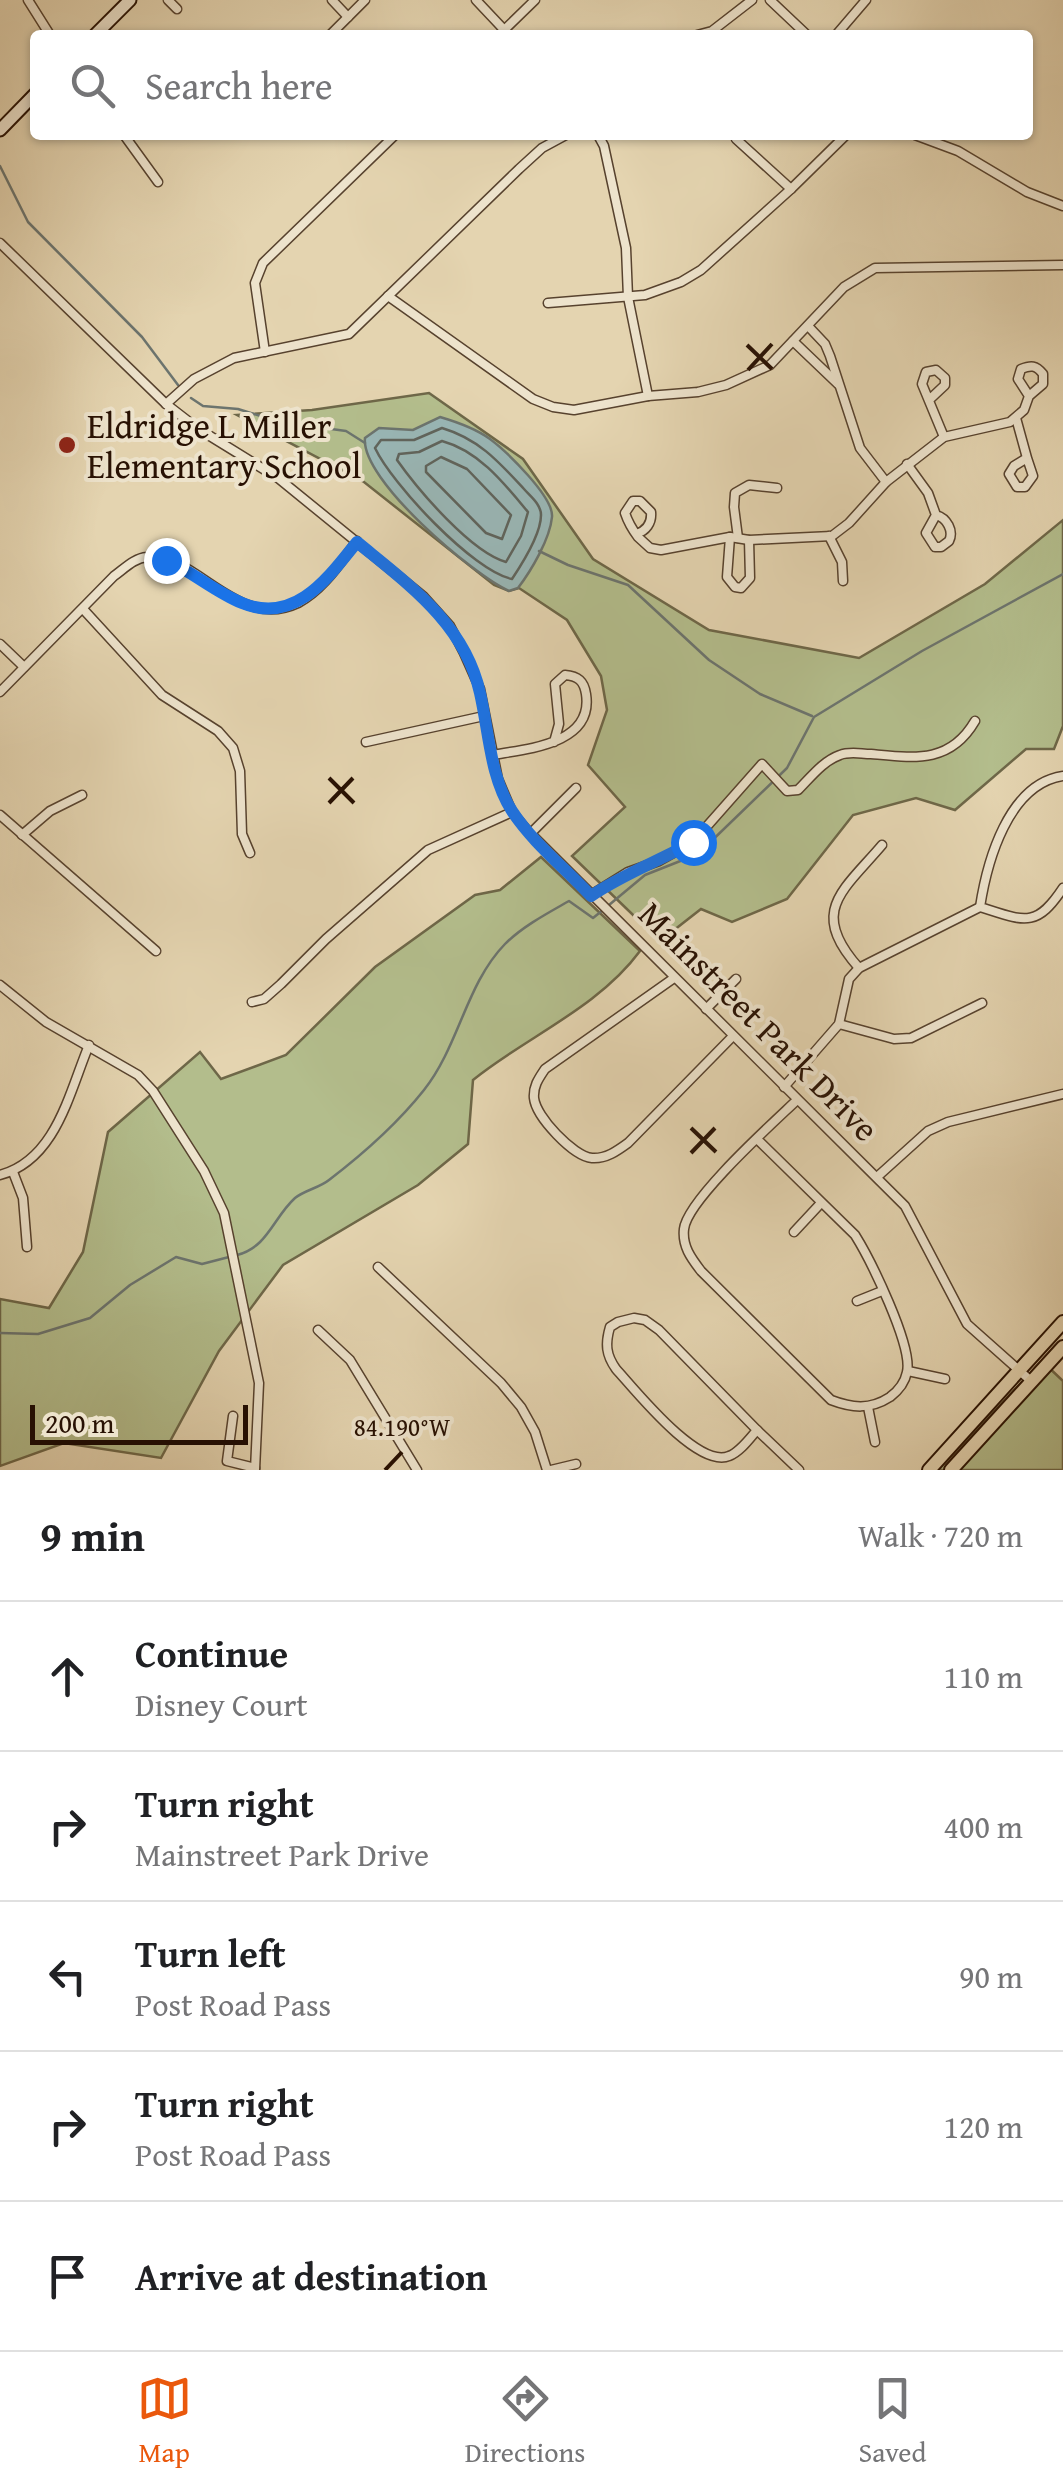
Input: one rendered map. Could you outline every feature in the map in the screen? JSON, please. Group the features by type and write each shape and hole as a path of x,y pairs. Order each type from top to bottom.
{"main road":[{"path":"929,1470 1063,1322"},
{"path":"951,1470 1063,1347"}],"street":[{"path":"28,0 47,30"},
{"path":"100,30 130,0"},
{"path":"168,0 177,9"},
{"path":"332,0 348,16"},
{"path":"335,30 364,0"},
{"path":"476,0 501,30"},
{"path":"507,30 535,0"},
{"path":"713,30 752,0"},
{"path":"770,0 802,30"},
{"path":"840,30 866,0"},
{"path":"0,130 30,99"},
{"path":"128,140 158,182"},
{"path":"265,352 256,282 263,262 391,140"},
{"path":"166,404 194,379 219,364 349,334 542,148 557,140"},
{"path":"601,140 622,226 628,297 648,396"},
{"path":"737,140 791,189"},
{"path":"548,304 664,290 701,270 841,140"},
{"path":"928,140 958,151 1027,192 1063,206"},
{"name":"Mainstreet Park Drive","path":"0,243 166,404 278,478 423,596 450,626 480,689 492,756 512,812 591,896 600,900 876,1177 916,1222 967,1324 1032,1381"},
{"path":"388,296 543,404 574,410 648,396 698,392 770,364 844,288 875,268 1063,265"},
{"path":"808,326 824,344 860,448 886,482"},
{"path":"793,341 838,384"},
{"path":"636,534 650,548 661,550 734,537 750,540 829,536 841,531 886,482 944,437 1005,424 1024,410 1029,396"},
{"path":"929,400 944,437"},
{"path":"1016,418 1027,458"},
{"path":"907,464 928,493 936,515"},
{"path":"750,540 750,578 741,588 735,587 727,577 734,537 735,493 749,485 777,488"},
{"path":"829,536 842,562 843,581"},
{"path":"0,692 132,562 148,556 183,568 244,604 263,608 296,604 328,578 357,542"},
{"path":"83,609 162,695 218,730 232,748 240,771 242,834 250,853"},
{"path":"0,644 24,667"},
{"path":"492,756 534,750 554,742 582,718 586,704 584,686 580,680 565,675 555,684 559,724 554,742"},
{"path":"366,742 484,716"},
{"path":"591,896 628,872 659,861 693,842 762,764 787,791 798,790 826,761 846,752 913,758 941,754 975,721"},
{"path":"980,907 987,862 1005,823 1026,797 1053,778 1063,776"},
{"path":"530,834 576,788"},
{"path":"22,835 50,812 82,796"},
{"path":"252,1002 264,999 428,850 512,812"},
{"path":"0,815 156,951"},
{"path":"859,968 836,936 833,915 837,896 882,845"},
{"path":"784,1086 839,1024 849,980 859,968 980,907 1030,919 1046,914 1063,888"},
{"path":"674,978 546,1069 535,1084 534,1099 539,1112 578,1155 596,1159 628,1143 732,1036"},
{"path":"706,1010 736,978"},
{"path":"2,990 46,1022 138,1076 153,1091 204,1171 224,1213 234,1250 258,1383 255,1469 227,1462 233,1416"},
{"path":"839,1024 894,1039 911,1038 982,1003"},
{"path":"0,1175 13,1172 41,1151 54,1132 88,1045"},
{"path":"876,1177 928,1132 948,1122 1063,1094"},
{"path":"757,1139 855,1235 882,1291 908,1354 908,1372 895,1393 868,1407 831,1400 700,1272 688,1254 684,1224 692,1207 757,1139 797,1100"},
{"path":"13,1172 22,1198 27,1247"},
{"path":"794,1232 821,1203"},
{"path":"378,1266 501,1383 521,1407 550,1470 576,1464"},
{"path":"857,1301 882,1291"},
{"path":"758,1430 729,1457 715,1458 697,1450 608,1358 610,1328 634,1318 659,1330 799,1470"},
{"path":"318,1330 350,1360 417,1470"},
{"path":"908,1372 945,1379"},
{"path":"868,1407 875,1442"}],"green space":[{"path":"429,393 523,459 593,559 709,630 859,658 985,584 1063,520 1063,726 1054,749 1026,749 955,810 916,798 853,815 787,899 732,922 701,909 660,941 572,856 625,807 588,765 607,710 601,676 567,620 519,588 509,591 494,585 364,482 237,415 312,410"},
{"path":"541,857 640,951 623,971 583,1006 473,1080 468,1144 418,1185 283,1265 219,1351 161,1458 64,1443 0,1466 0,1299 49,1308 83,1252 108,1132 200,1052 221,1079 286,1055 375,967 475,895 500,890"},
{"path":"1042,1361 1063,1381 1063,1470 938,1470"}],"water":[{"path":"440,417 472,429 497,445 528,475 551,508 544,545 518,588 509,591 492,582 446,546 399,500 368,456 365,438 379,428 413,430"}],"waterway":[{"path":"0,166 28,222 142,337 178,385"},
{"path":"191,398 203,406 238,409 280,422 346,431 365,443"},
{"path":"539,551 628,585 709,660 760,694 812,716"},
{"path":"609,905 645,875 698,854 787,768 814,717 922,651 1063,574"},
{"path":"237,1255 256,1246 295,1198 342,1170 414,1103 436,1073 471,996 505,944 569,901 593,918 603,910"},
{"path":"0,1333 38,1334 90,1318 130,1285 176,1257 202,1264 229,1257"}],"place":[{"name":"Eldridge L Miller Elementary School","path":"67,445"}],"route":[{"path":"166,560 244,604 282,607 296,604 314,592 357,542 423,596 450,626 480,689 498,779 512,812 591,896 628,872 659,861 693,842"}]}
